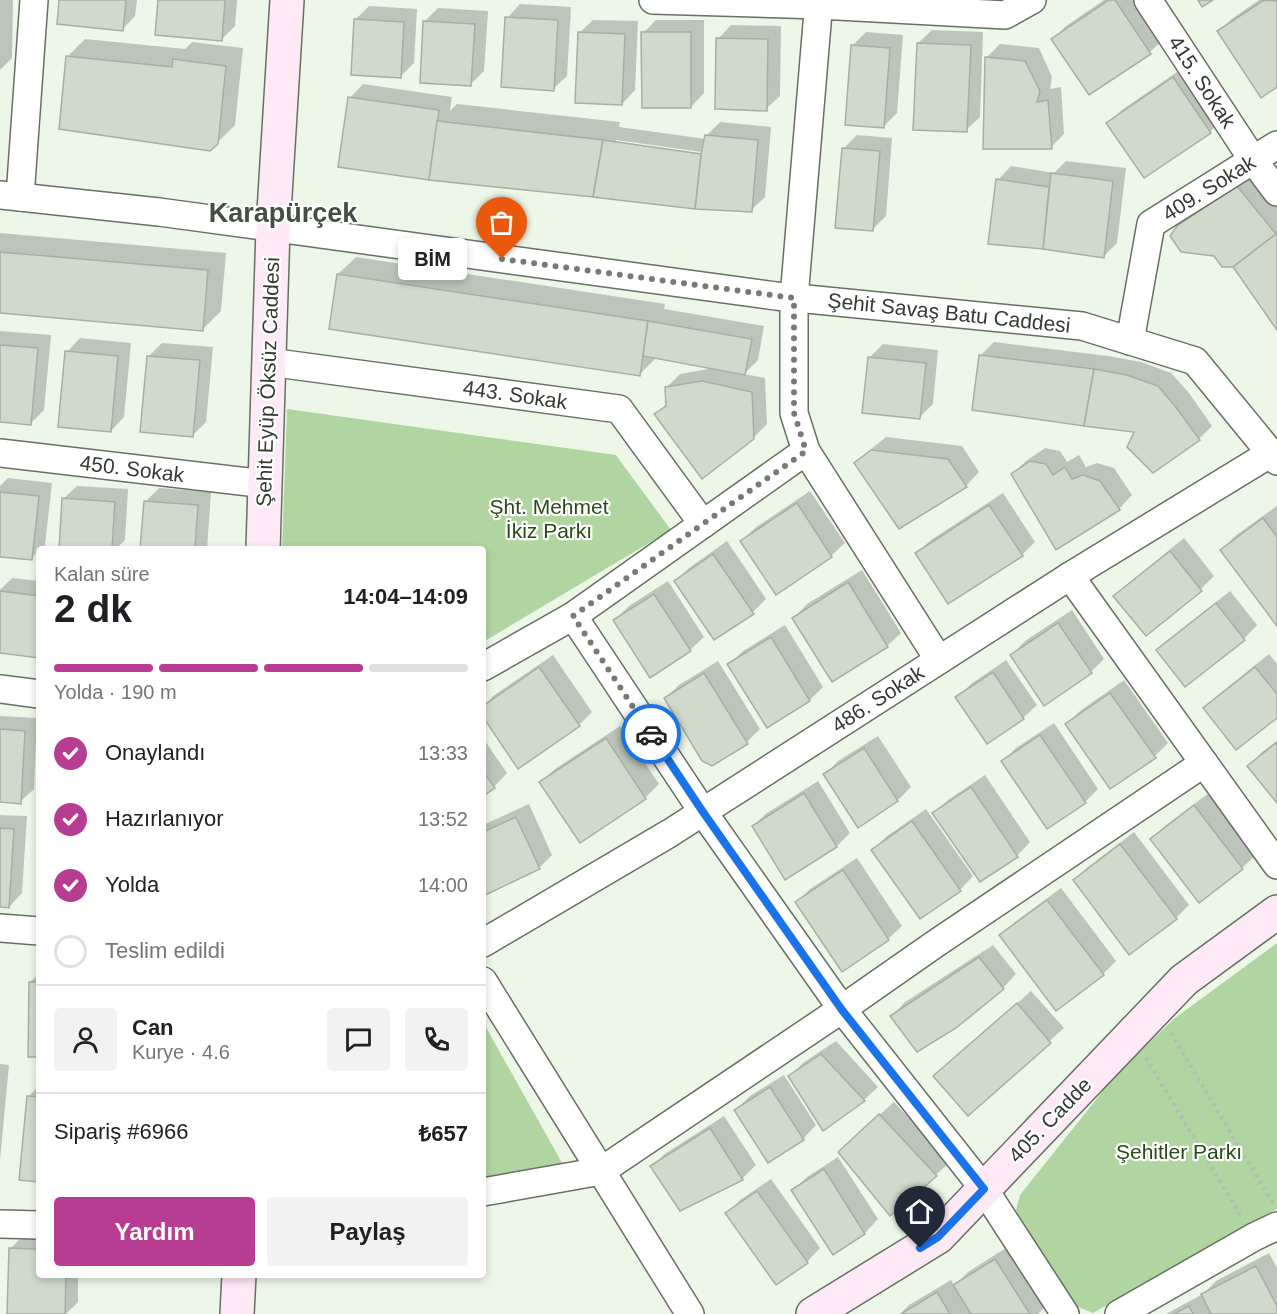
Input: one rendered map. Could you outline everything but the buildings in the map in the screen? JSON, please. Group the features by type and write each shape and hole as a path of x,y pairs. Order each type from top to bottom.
{"street":[{"path":"10,196 34,0"},
{"name":"Şehit Eyüp Öksüz Caddesi","path":"263,546 273,228 287,0"},
{"path":"653,0 819,3 1005,15 1032,0"},
{"name":"415. Sokak","path":"1148,0 1253,160 1277,192"},
{"path":"819,3 794,298 794,413 806,451 939,660"},
{"name":"409. Sokak","path":"1130,341 1151,224 1277,145"},
{"name":"Şehit Savaş Batu Caddesi","path":"10,196 159,212 794,298 1082,327 1195,362 1274,457"},
{"name":"443. Sokak","path":"269,362 619,409 703,524"},
{"path":"486,665 573,616 806,451"},
{"name":"450. Sokak","path":"0,453 265,484"},
{"name":"486. Sokak","path":"486,941 670,833 1070,576 1274,457"},
{"path":"1070,576 1277,865"},
{"path":"573,616 703,812 842,1010 984,1189 1065,1314"},
{"path":"0,689 36,694"},
{"path":"486,1191 601,1171 1204,763"},
{"name":"405. Cadde","path":"813,1314 938,1237 1184,980 1277,912"},
{"path":"0,928 36,931"},
{"path":"486,986 690,1314"},
{"path":"0,1224 36,1225"},
{"path":"1119,1314 1266,1232"},
{"path":"237,1314 239,1278"}],"path":[{"path":"1156,1008 1277,1210"},
{"path":"1132,1034 1266,1232"}],"green space":[{"name":"Şht. Mehmet İkiz Parkı","path":"287,409 616,455 671,530 486,640 486,546 282,546"},
{"name":"Şehitler Parkı","path":"1277,943 1277,1209 1093,1313 1066,1302 1016,1210 1020,1195 1118,1072 1175,1018"},
{"path":"486,1027 566,1170 486,1183"}],"way so far":[{"path":"502,259 794,298 794,413 806,451 573,616 651,734"}],"place":[{"name":"BİM","path":"502,259"}],"district":[{"name":"Karapürçek","path":"283,213"}],"route":[{"path":"651,734 842,1010 984,1189 938,1237 920,1248"}]}
